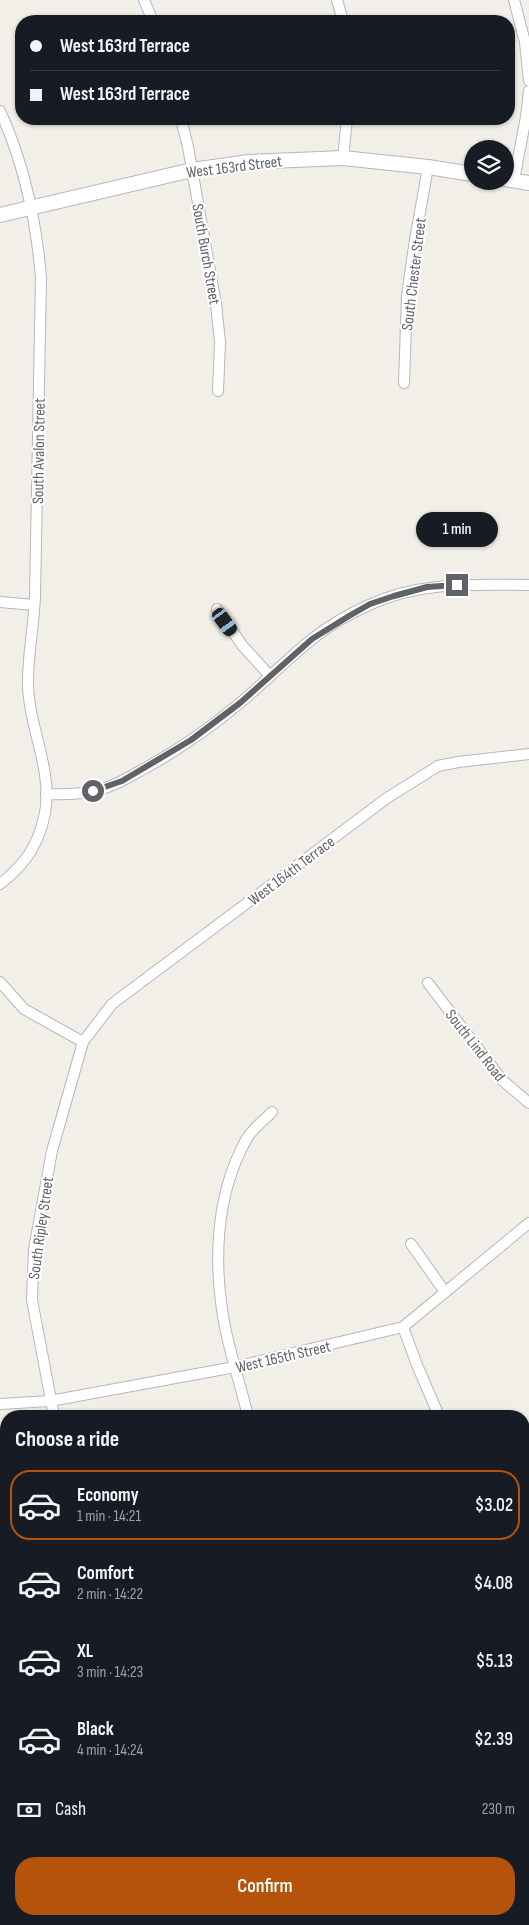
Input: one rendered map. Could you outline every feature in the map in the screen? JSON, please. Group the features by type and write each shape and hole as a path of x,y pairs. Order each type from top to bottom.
{"street":[{"path":"144,0 150,15"},
{"path":"337,0 341,15"},
{"path":"514,0 525,42 529,81"},
{"path":"514,164 526,117 529,91"},
{"name":"South Avalon Street","path":"0,111 13,140 31,207 41,278 34,605 28,684 32,718 43,764 46,794 46,810 42,828 35,845 17,871 0,884"},
{"name":"South Burch Street","path":"182,125 216,304 220,342 218,391"},
{"path":"343,158 346,125"},
{"name":"West 163rd Street","path":"0,215 192,170 249,162 343,158 464,173"},
{"name":"South Chester Street","path":"404,383 407,296 428,167"},
{"path":"514,181 529,183"},
{"path":"46,794 81,793 104,788 122,781 191,740 240,703 312,639 370,604 427,587 529,584"},
{"path":"0,602 34,605"},
{"path":"217,609 242,645 270,676"},
{"name":"West 164th Terrace","path":"83,1042 112,1004 387,798 438,766 529,754"},
{"path":"0,982 24,1009 83,1042"},
{"name":"South Lind Road","path":"428,983 502,1080 529,1103"},
{"name":"South Ripley Street","path":"52,1410 32,1300 34,1249 52,1151 83,1042"},
{"path":"246,1410 225,1327 218,1275 220,1224 229,1178 246,1138 272,1112"},
{"name":"West 165th Street","path":"0,1404 50,1401 235,1367 403,1327 529,1223"},
{"path":"411,1244 445,1292"},
{"path":"403,1327 437,1410"}],"route":[{"path":"93,791 122,781 191,740 240,703 312,639 370,604 427,587 457,585"}]}
